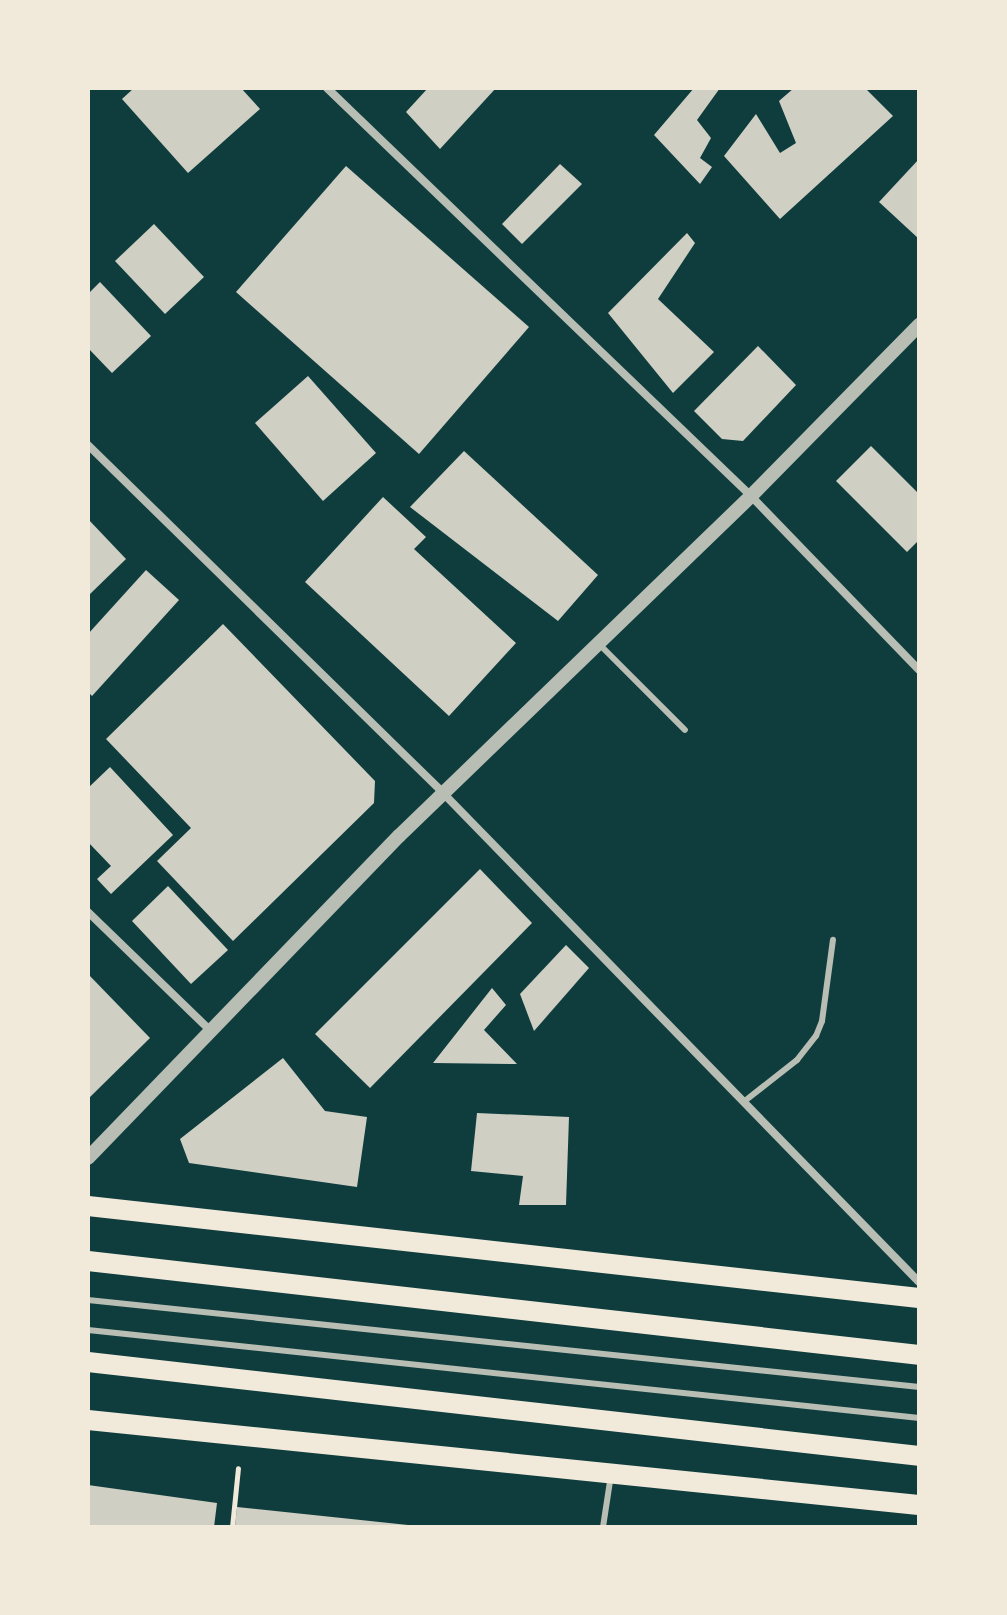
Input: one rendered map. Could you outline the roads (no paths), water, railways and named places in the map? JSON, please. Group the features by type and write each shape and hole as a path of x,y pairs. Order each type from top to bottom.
{"main road":[{"path":"88,1206 919,1298"},
{"path":"88,1261 919,1355"},
{"path":"88,1362 919,1456"},
{"path":"88,1420 919,1505"}],"street":[{"path":"327,88 751,496 919,670"},
{"path":"88,1158 443,793 751,496 919,325"},
{"path":"88,445 443,793 746,1100 919,1282"},
{"path":"88,912 211,1032"}],"lane":[{"path":"597,642 685,730"},
{"path":"746,1100 797,1060 816,1036 822,1021 833,940"},
{"path":"88,1300 919,1387"},
{"path":"88,1330 919,1418"},
{"path":"603,1527 612,1473"}]}
